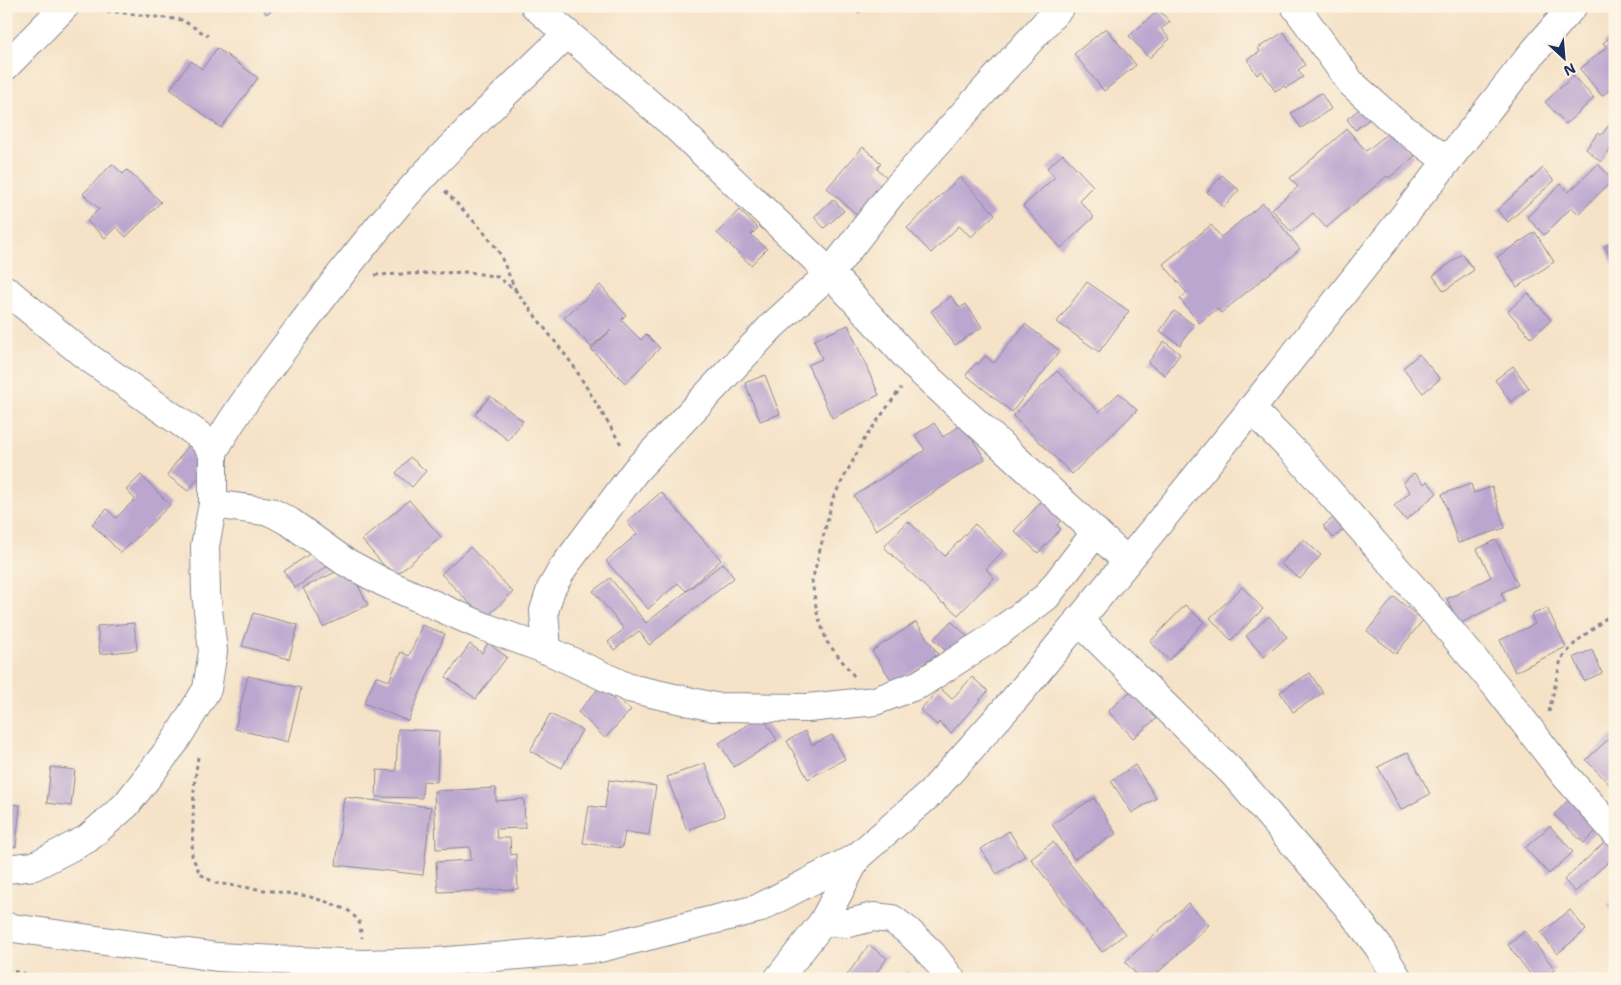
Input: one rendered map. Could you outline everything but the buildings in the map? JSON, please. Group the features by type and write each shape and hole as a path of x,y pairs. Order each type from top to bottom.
{"street":[{"path":"535,6 674,125 830,273 916,366 1127,561"},
{"path":"547,650 544,611 551,589 563,568 636,470 772,326 830,273 892,193 1061,6"},
{"path":"1295,6 1351,83 1392,120 1447,162"},
{"path":"6,927 217,957 362,964 437,962 600,948 757,909 858,857 931,793 1019,694 1251,409 1531,54 1573,6"},
{"path":"6,66 63,8"},
{"path":"6,869 34,866 87,839 126,805 174,743 207,689 213,651 206,593 205,546 213,504 213,452 228,425 339,277 427,172 567,34"},
{"path":"6,290 82,352 200,436 213,452"},
{"path":"1251,409 1298,455 1436,614 1543,744 1564,774 1615,832"},
{"path":"213,504 271,512 290,522 344,561 384,582 482,626 547,650 629,688 714,707 808,708 875,701 920,684 987,641 1046,597 1096,532"},
{"path":"1078,620 1233,773 1347,906 1378,946 1398,979"},
{"path":"778,979 823,922 858,857"},
{"path":"823,922 849,923 873,917 892,919 908,931 932,954 951,979"}],"path":[{"path":"63,8 95,9 182,20 208,36"},
{"path":"427,172 482,230 498,250 516,292"},
{"path":"339,277 469,272 498,277 516,292 573,365 636,470"},
{"path":"875,701 827,642 817,613 812,581 833,498 865,438 916,366"},
{"path":"1543,744 1561,659 1576,642 1615,611"},
{"path":"199,748 194,788 192,856 200,874 215,883 306,896 349,911 359,921 362,933 362,964"},
{"path":"6,970 54,979"}]}
